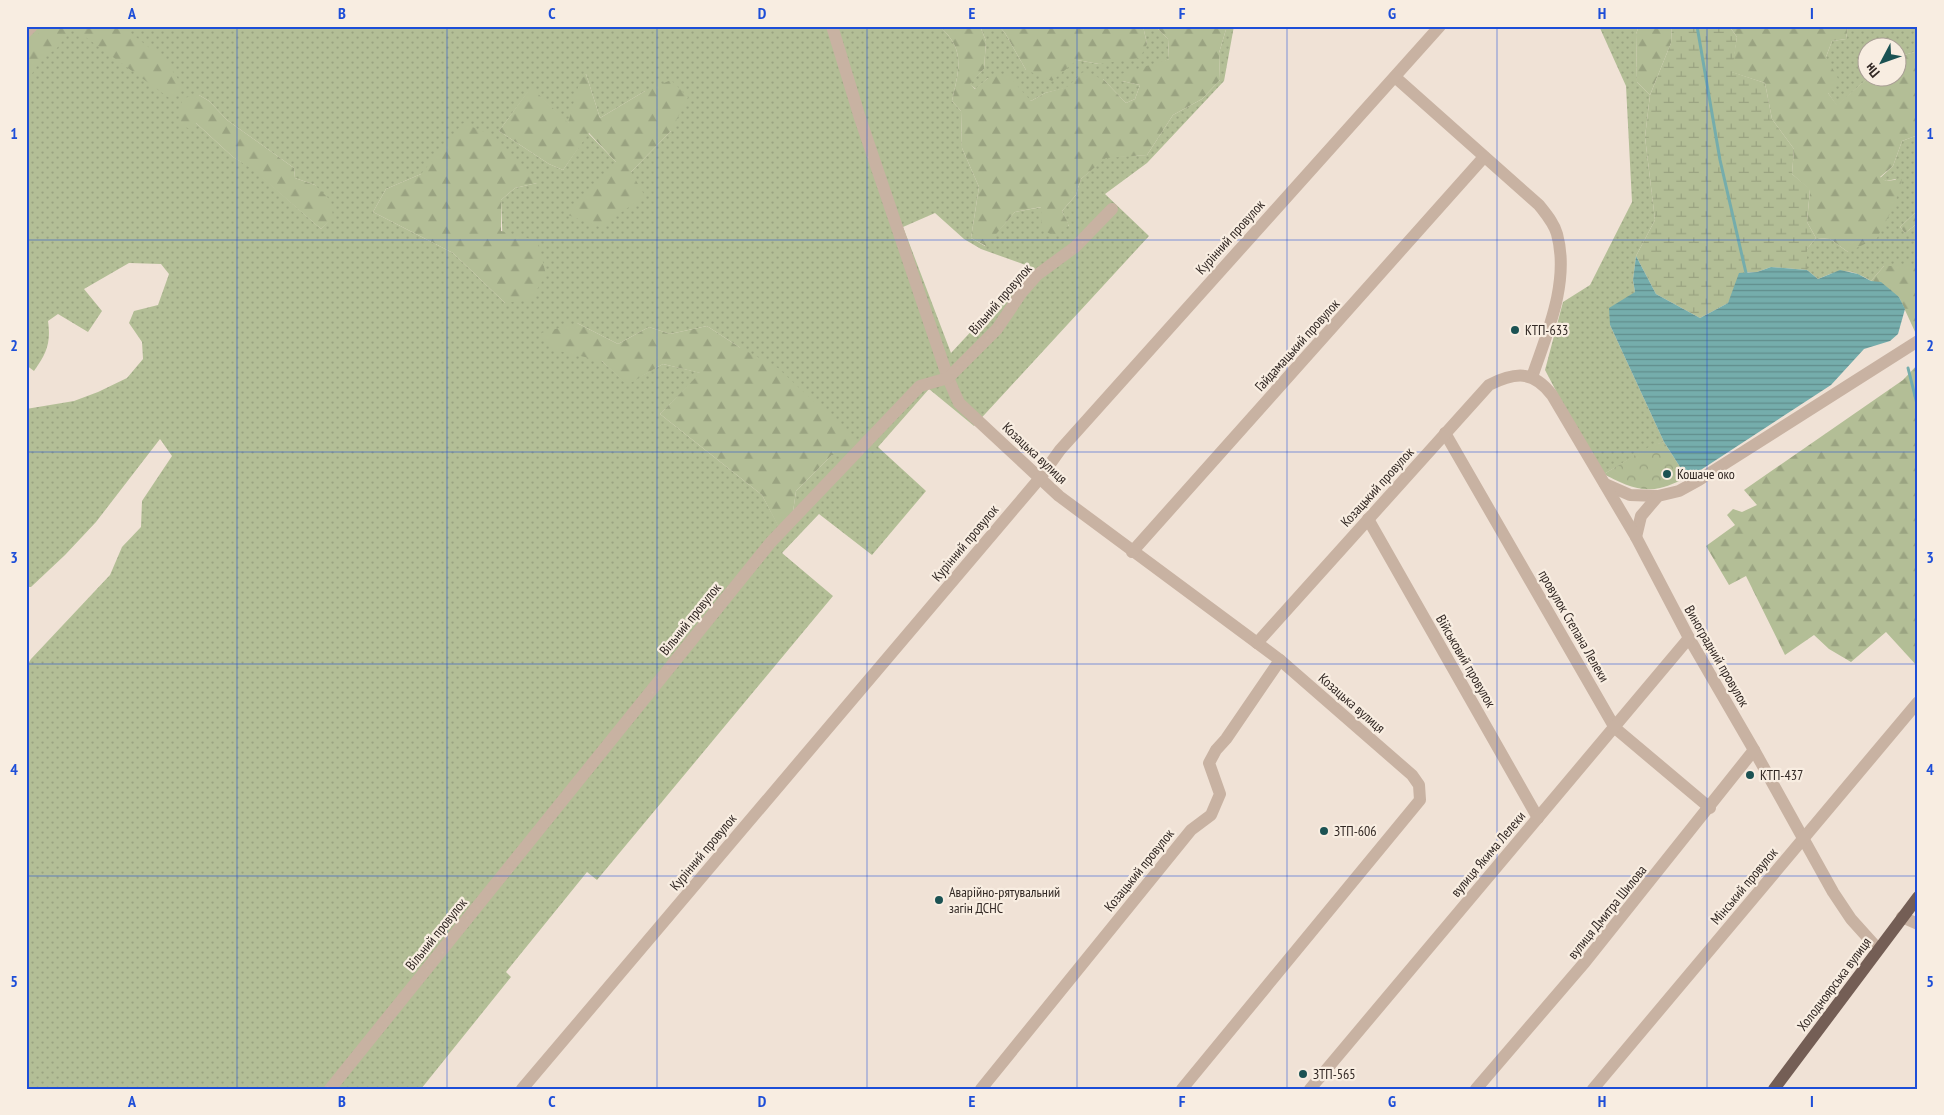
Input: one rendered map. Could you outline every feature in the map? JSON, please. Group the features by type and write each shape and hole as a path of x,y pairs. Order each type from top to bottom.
{"main road":[{"name":"Холодноярська вулиця","path":"1774,1089 1918,897"}],"street":[{"path":"26,32 32,26"},
{"path":"832,26 860,118 948,378"},
{"name":"Курінний провулок","path":"522,1089 1040,478 1060,450 1440,26"},
{"path":"1395,77 1538,205 1549,218 1557,234 1560,269 1556,305 1532,377"},
{"name":"Гайдамацький провулок","path":"1132,552 1484,158"},
{"name":"Вільний провулок","path":"330,1089 770,542 920,386 948,378 997,329 1022,292 1037,276 1076,247 1112,209"},
{"path":"1604,484 1630,495 1658,496 1679,491 1918,341"},
{"name":"Козацький провулок","path":"1257,643 1489,385 1503,378 1518,375 1532,377"},
{"name":"Виноградний провулок","path":"1532,377 1544,384 1552,395 1636,538 1689,638 1803,839 1851,919 1878,950"},
{"name":"Козацька вулиця","path":"948,378 959,404 1059,496 1219,617 1280,660 1412,775 1419,785 1420,800 1182,1089"},
{"name":"провулок Степана Лелеки","path":"1445,433 1615,728 1710,808"},
{"path":"1636,538 1641,516 1658,496"},
{"name":"Військовий провулок","path":"1368,519 1538,818"},
{"name":"вулиця Якима Лелеки","path":"1310,1089 1689,638"},
{"name":"Козацький провулок","path":"981,1089 1191,830 1210,815 1220,794 1209,763 1216,750 1280,660"},
{"name":"Мінський провулок","path":"1593,1089 1918,702"},
{"name":"вулиця Дмитра Шилова","path":"1476,1089 1585,962 1710,808 1754,750"},
{"path":"1902,917 1918,924"}],"green space":[{"path":"28,26 939,26 948,35 957,51 957,79 952,101 961,111 962,148 979,187 971,238 985,246 1015,212 1042,207 1069,226 1062,211 1076,195 1081,179 1106,157 1147,155 1173,115 1202,99 1220,80 1219,53 1227,26 1234,26 1224,81 1147,163 1105,194 1149,236 974,426 929,389 878,447 926,491 872,555 819,514 782,553 833,596 597,880 587,872 506,972 511,977 421,1089 26,1089 26,667 31,659 110,575 122,547 141,527 142,501 172,456 160,439 96,522 31,587 26,587 26,409 74,401 127,378 143,359 142,342 129,323 134,311 158,305 169,274 161,264 129,263 84,289 102,311 88,332 58,314 48,321 49,336 47,348 38,365 34,371 26,365","holes":["586,74 600,118 645,91 671,131 631,172 616,162 588,133 563,170 549,164 499,131 531,88 568,124","199,95 209,101 227,120 294,168 295,178 315,185 332,217 321,229 252,168 233,157 196,123","421,174 537,183 515,188 501,200 505,303 453,253 373,212 386,189","935,213 964,239 981,249 1031,267 951,353 903,227","577,323 618,344 649,327 670,334 707,326 739,347 845,455 832,455 796,491 792,519 778,525 762,495 660,414 701,373 663,364 627,384 602,361"]},
{"path":"45,26 122,26 166,61 184,88 172,100 73,28 57,48 41,60 26,83 26,47"},
{"path":"939,26 980,26 986,41 984,69 970,84 975,89 988,78 1007,74 1031,101 1045,93 1067,87 1083,72 1103,79 1126,103 1135,99 1140,85 1122,81 1121,74 1169,59 1168,39 1155,26 1227,26 1219,53 1220,80 1202,99 1173,115 1147,155 1106,158 1081,179 1076,195 1062,211 1069,225 1055,237 1042,229 1041,207 1015,212 986,246 971,238 979,187 962,148 961,111 952,101 958,69 957,51 948,35"},
{"path":"980,26 999,26 1026,70 1077,60 1099,64 1147,44 1143,26 1155,26 1168,39 1169,59 1122,81 1140,85 1135,99 1126,103 1103,79 1045,93 1031,101 988,78 976,89 969,84 984,69 986,41"},
{"path":"999,26 1143,26 1147,44 1140,58 1099,64 1077,60 1052,81 1026,70"},
{"path":"1599,26 1639,26 1636,34 1637,82 1650,95 1645,137 1655,220 1636,256 1633,280 1635,292 1610,325 1664,442 1652,446 1604,474 1574,425 1545,370 1563,302 1590,285 1632,202 1626,86"},
{"path":"1639,26 1672,26 1671,43 1650,95 1637,82 1636,34"},
{"path":"1672,26 1729,26 1737,37 1732,72 1765,83 1772,119 1794,149 1792,174 1810,189 1807,222 1816,238 1807,249 1807,270 1771,267 1757,272 1745,272 1728,303 1700,318 1656,294 1636,256 1655,220 1645,137 1650,95 1671,43"},
{"path":"1729,26 1848,26 1846,39 1832,41 1826,57 1840,82 1828,93 1837,105 1857,88 1906,88 1906,54 1918,51 1918,135 1902,141 1893,166 1880,177 1886,181 1902,179 1894,206 1877,238 1848,252 1830,239 1816,238 1807,222 1810,190 1792,174 1794,149 1772,119 1765,83 1731,72 1737,37"},
{"path":"1848,26 1918,26 1918,51 1906,54 1906,38 1856,38 1857,88 1837,106 1828,93 1826,57 1832,41 1846,39"},
{"path":"586,74 600,118 645,91 671,80 688,97 671,131 631,172 645,196 600,227 568,215 616,162 589,133 563,170 549,164 499,131 531,87 568,123 580,80"},
{"path":"199,95 209,101 227,120 294,168 295,178 315,185 331,201 333,217 321,229 252,169 233,157 196,123 190,129 181,125 180,108 183,98"},
{"path":"463,123 494,136 537,183 515,188 501,200 501,231 538,241 546,275 531,299 505,303 453,253 373,212 386,189 421,174"},
{"path":"1918,135 1918,210 1900,227 1905,233 1918,223 1918,266 1884,266 1871,281 1857,274 1845,271 1818,279 1807,270 1807,249 1816,238 1830,239 1848,252 1896,179 1886,181 1880,178 1893,166 1902,141"},
{"path":"1918,210 1918,223 1905,233 1900,227"},
{"path":"1884,266 1918,266 1918,333 1916,334 1899,297 1871,281"},
{"path":"577,323 618,344 649,327 670,334 707,326 739,347 778,368 859,444 845,455 832,455 796,491 792,519 778,526 762,495 660,414 700,373 663,364 627,385 602,361 555,350 541,333"},
{"path":"1918,364 1918,667 1886,632 1851,662 1829,649 1814,635 1785,655 1746,576 1729,585 1706,546 1735,525 1727,515 1733,509 1742,512 1757,505 1744,490 1903,380"},
{"path":"1664,442 1682,470 1693,475 1664,487 1645,489 1624,484 1604,474 1652,445"}],"water":[{"path":"1636,256 1656,294 1700,318 1728,303 1739,273 1757,272 1771,267 1807,270 1818,279 1840,270 1858,274 1871,281 1881,282 1899,297 1905,309 1898,334 1890,341 1864,349 1831,385 1693,475 1682,470 1664,442 1610,325 1609,308 1635,292 1633,280"}],"waterway":[{"path":"1697,26 1720,160 1746,273"},
{"path":"1908,368 1918,408"}],"place":[{"name":"КТП-633","path":"1515,330"},
{"name":"Кошаче око","path":"1667,474"},
{"name":"КТП-437","path":"1750,775"},
{"name":"ЗТП-606","path":"1324,831"},
{"name":"Аварійно-рятувальний загін ДСНС","path":"939,900"},
{"name":"ЗТП-565","path":"1303,1074"}]}
